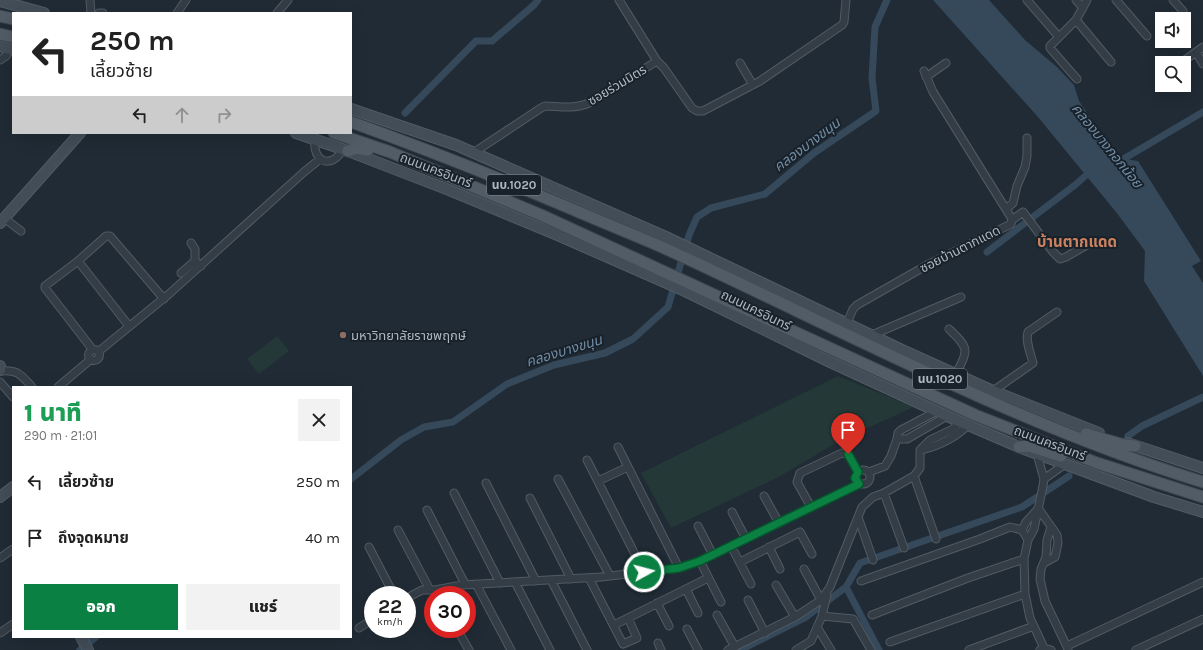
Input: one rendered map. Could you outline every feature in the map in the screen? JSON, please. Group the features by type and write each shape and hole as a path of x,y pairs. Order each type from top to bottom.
{"main road":[{"path":"0,1 40,12"},
{"path":"0,16 12,19"},
{"path":"0,34 12,37"},
{"name":"ถนนนครอินทร์","path":"352,109 456,145 689,254 847,323 993,391 1135,446 1203,468"},
{"name":"ถนนนครอินทร์","path":"352,122 455,161 676,248"},
{"path":"2,220 79,134"},
{"name":"ถนนนครอินทร์","path":"299,134 345,150 479,202 562,237 669,279 975,415 1097,463 1203,497"},
{"name":"ถนนนครอินทร์","path":"337,134 390,152 541,215 669,279"},
{"path":"345,150 356,148 384,153 390,152"},
{"name":"ถนนนครอินทร์","path":"689,254 871,347 987,400 1118,453 1202,482"},
{"name":"ถนนนครอินทร์","path":"681,284 826,360 964,423 1037,454 1154,497 1203,512"},
{"path":"0,366 0,371"},
{"path":"1058,430 1083,433 1124,445 1135,446"},
{"path":"1019,447 1029,446 1080,462 1089,464 1097,463"},
{"path":"0,497 12,488"},
{"path":"82,638 88,650"}],"street":[{"path":"90,0 91,12"},
{"path":"178,12 186,0"},
{"path":"278,12 288,0"},
{"path":"619,0 657,61"},
{"name":"ซอยร่วมมิตร","path":"473,153 541,108 545,106 583,106 657,61 664,68 692,108 697,111 703,111 760,81 842,25 844,22 846,0"},
{"path":"1027,0 1059,37"},
{"path":"1076,0 1082,8"},
{"path":"1077,79 1050,48 1050,46 1076,20 1087,0"},
{"path":"1116,0 1147,36"},
{"path":"1173,0 1182,11"},
{"path":"1076,20 1111,62"},
{"path":"1190,56 1203,47"},
{"path":"0,60 6,56 8,48"},
{"path":"1196,52 1203,64"},
{"path":"740,63 752,85"},
{"name":"ซอยบ้านตากแดด","path":"847,323 853,309 857,305 929,264 1011,224 1012,220 1006,209 933,92 925,74 946,63"},
{"path":"1006,209 1013,203 1017,186 1025,167 1028,156 1027,138"},
{"path":"315,140 314,151 320,159 326,162 338,157 345,150"},
{"path":"95,351 164,298 198,264 320,159"},
{"path":"1012,220 1024,212 1053,252 1060,259 1085,246"},
{"path":"2,220 21,230"},
{"path":"59,386 90,360 97,360 99,356 45,288 45,286 78,262 106,236 110,236 164,298"},
{"path":"191,243 195,249 198,264"},
{"path":"78,262 129,326"},
{"path":"181,274 198,264"},
{"path":"872,335 961,297"},
{"path":"993,391 1033,363 1027,334 1057,312"},
{"path":"949,330 963,344 966,350 964,358 956,374"},
{"path":"0,371 18,372 31,386"},
{"path":"0,382 12,396"},
{"path":"859,484 855,478 858,472 862,470 868,472 885,466 898,439 898,434 902,430 937,411"},
{"path":"898,439 907,439 948,416"},
{"path":"796,650 811,641 822,616 830,587 862,507 873,497 884,493 914,476 920,468 920,450 936,446 961,433 964,423"},
{"path":"618,447 679,568"},
{"path":"811,507 798,482 800,473 842,453 848,454 858,472"},
{"path":"1037,454 1044,479 1034,529 1028,540 1024,559 1025,594 1030,618 1045,649"},
{"path":"587,460 644,572"},
{"path":"1044,479 1065,464"},
{"path":"598,481 628,467"},
{"path":"457,586 465,584 590,578 679,568 713,555 859,484 863,485 868,483 870,477 868,472"},
{"path":"914,476 936,538"},
{"path":"558,479 610,576"},
{"path":"486,483 536,581"},
{"path":"454,493 500,583"},
{"path":"884,493 904,548"},
{"path":"764,496 779,523"},
{"path":"530,498 571,579"},
{"path":"1038,508 1057,535 1058,548 1055,557 1044,563"},
{"path":"1022,530 1026,522 1038,508"},
{"path":"426,510 465,584"},
{"path":"732,512 746,539"},
{"path":"858,517 873,560"},
{"path":"698,526 713,555"},
{"path":"860,581 1010,527 1022,530 1028,540"},
{"path":"1051,527 1047,540 1046,557 1041,569 1040,579 1045,601 1068,648 1203,582"},
{"path":"398,530 431,586"},
{"path":"740,562 800,532 812,554"},
{"path":"732,546 751,584"},
{"path":"369,548 389,586"},
{"path":"769,548 780,568"},
{"path":"0,558 12,550"},
{"path":"872,614 1024,559"},
{"path":"700,561 721,602"},
{"path":"804,568 821,600"},
{"path":"590,578 623,644 637,638 628,618"},
{"path":"614,626 708,578"},
{"path":"551,580 587,650"},
{"path":"516,582 550,650"},
{"path":"476,584 511,650"},
{"path":"776,585 795,617"},
{"path":"728,650 795,617 821,600 830,587"},
{"path":"686,589 698,613"},
{"path":"890,642 1025,594"},
{"path":"748,600 765,633"},
{"path":"658,604 669,626"},
{"path":"717,615 735,647"},
{"path":"822,616 853,619 871,650"},
{"path":"1136,650 1203,619"},
{"path":"0,633 12,625"},
{"path":"359,628 364,625"},
{"path":"969,650 1034,626"},
{"path":"817,627 831,650"},
{"path":"687,629 698,650"},
{"path":"463,638 470,650"}],"green space":[{"path":"277,336 289,351 259,374 247,359"},
{"path":"838,376 914,407 841,440 779,477 671,528 641,473"}],"water":[{"name":"คลองบางกอกน้อย","path":"933,0 989,0 1025,40 1057,67 1074,85 1079,101 1117,158 1138,161 1201,261 1192,266 1203,283 1203,376 1144,281 1145,251 1116,212 1038,117"}],"waterway":[{"path":"405,113 476,41 492,41 538,0"},
{"name":"คลองบางขนุน","path":"352,478 401,440 424,427 453,422 507,384 554,365 605,353 633,339 668,307 689,235 697,217 711,208 765,194 814,153 876,111 872,78 875,27 887,0"},
{"name":"คลองบางกอกน้อย","path":"1115,164 1203,112"},
{"path":"987,252 1075,185 1092,170"},
{"path":"1128,436 1142,426 1203,397"},
{"path":"740,650 806,617 846,587 860,563 1022,507 1069,476"},
{"path":"846,587 879,650"},
{"name":"คลองบางขนุน","path":"80,650 95,638"}],"place":[{"name":"มหาวิทยาลัยราชพฤกษ์","path":"343,335"}],"district":[{"name":"บ้านตากแดด","path":"1077,242"}],"route":[{"path":"644,572 679,568 700,561 859,484 855,478 856,473 858,472 848,454"}]}
